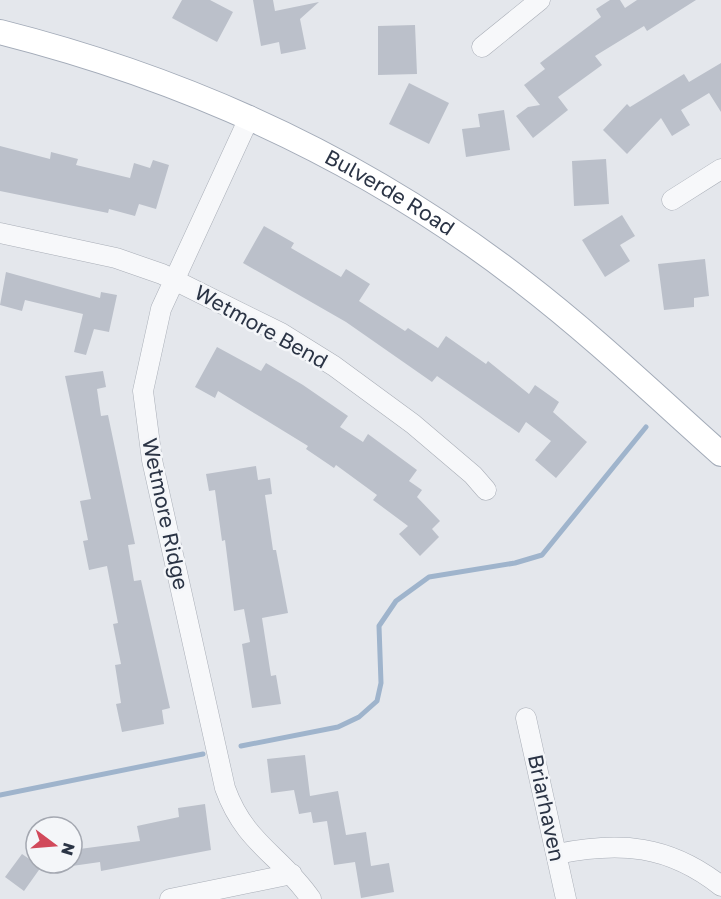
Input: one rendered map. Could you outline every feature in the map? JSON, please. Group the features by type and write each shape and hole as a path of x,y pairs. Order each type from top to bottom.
{"main road":[{"name":"Bulverde Road","path":"0,32 75,50 250,116 334,158 477,249 570,319 721,454"}],"street":[{"path":"482,47 540,0"},
{"name":"Wetmore Ridge","path":"250,116 174,280 156,325 143,391 152,460 225,788 245,829 292,874 310,899"},
{"path":"672,200 721,169"},
{"name":"Wetmore Bend","path":"0,233 116,258 174,280 281,333 334,366 450,454 486,490"},
{"name":"Briarhaven","path":"526,718 566,899"},
{"path":"557,854 609,846 637,848 660,854 692,867 721,886"},
{"path":"170,899 292,874"}],"building":[{"path":"182,0 210,0 233,12 217,42 172,18"},
{"path":"253,0 273,0 275,11 319,2 300,19 306,49 281,54 279,42 261,46"},
{"path":"610,0 620,0 625,8 637,0 696,0 647,31 644,26 595,56 602,65 558,97 568,110 533,138 516,116 528,107 540,105 524,85 545,69 540,63 601,17 596,9"},
{"path":"415,25 417,74 378,75 378,26"},
{"path":"721,63 721,112 709,93 681,110 690,125 672,136 661,118 627,154 603,130 627,104 630,107 684,74 689,82"},
{"path":"409,83 449,103 429,144 389,124"},
{"path":"504,110 510,150 466,157 462,129 480,127 478,114"},
{"path":"0,146 50,159 51,152 78,159 76,165 130,178 134,163 150,168 153,160 169,165 156,209 139,204 135,216 109,209 108,213 0,191"},
{"path":"606,159 609,204 574,206 572,161"},
{"path":"622,215 635,236 620,245 630,261 605,277 582,240"},
{"path":"264,226 294,243 291,248 341,277 346,269 370,284 359,301 405,331 408,328 438,348 446,336 486,364 488,361 529,394 535,385 559,402 553,412 587,442 556,478 535,460 551,441 526,422 519,433 437,376 432,382 346,322 243,263"},
{"path":"705,259 709,296 694,298 694,307 664,310 658,264"},
{"path":"6,272 100,298 101,292 117,295 109,332 94,329 86,355 74,352 83,314 25,300 22,311 0,305"},
{"path":"217,347 261,371 266,363 303,385 348,416 340,427 363,442 368,434 417,470 409,481 422,490 417,497 440,521 432,529 439,537 420,556 399,534 408,526 373,500 377,495 336,465 334,468 306,449 308,446 218,391 215,398 195,387"},
{"path":"103,371 106,387 97,389 101,416 108,415 135,544 128,545 134,581 141,580 170,708 162,710 164,724 122,732 116,704 121,703 115,665 121,664 113,624 118,623 107,566 89,570 83,541 88,540 80,501 91,499 65,376"},
{"path":"256,466 258,480 270,478 272,494 265,495 273,550 276,550 288,613 262,618 271,676 276,675 281,704 252,708 242,644 250,642 244,609 234,611 225,540 222,541 215,490 209,491 206,474"},
{"path":"305,755 310,796 338,791 346,835 366,832 371,866 389,863 394,892 361,898 355,862 334,865 327,821 313,823 311,812 299,814 294,790 271,793 267,759"},
{"path":"205,804 211,850 101,871 100,862 84,864 84,848 140,841 137,826 179,817 178,808"},
{"path":"22,854 24,855 24,875 35,875 24,891 5,877"}],"waterway":[{"path":"241,746 338,727 359,717 377,701 381,683 379,626 396,601 429,577 515,563 542,555 646,427"},
{"path":"0,795 203,754"}]}
